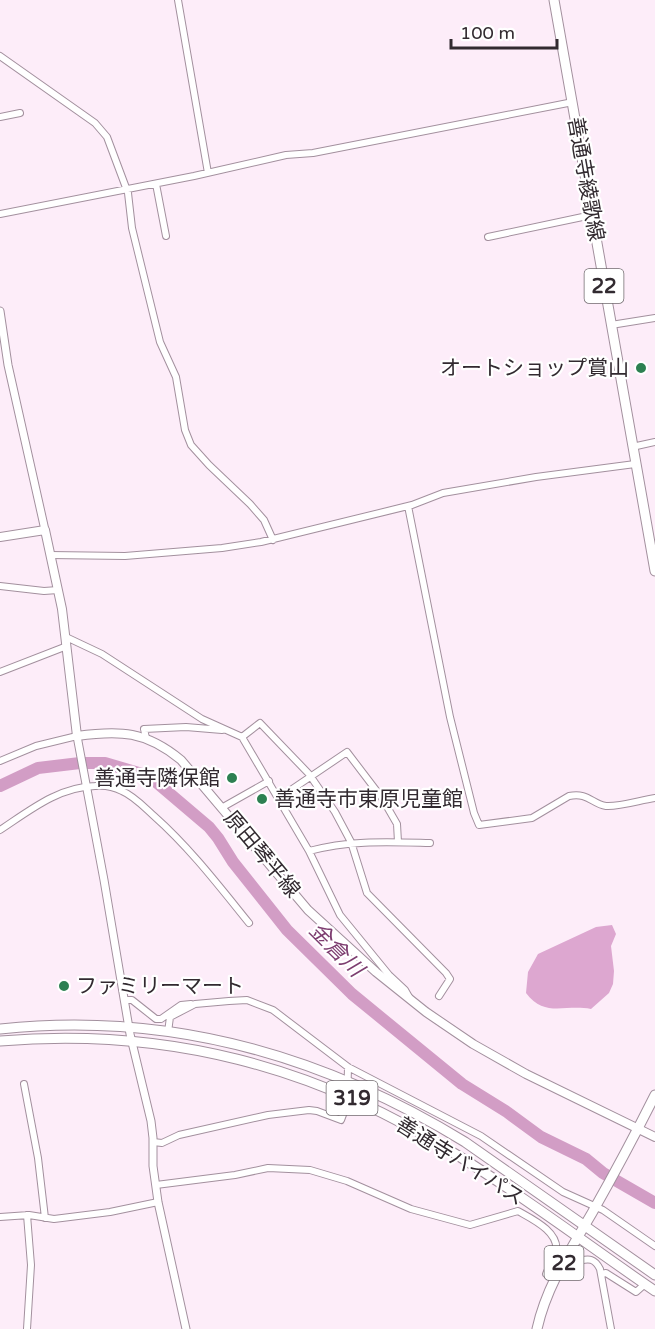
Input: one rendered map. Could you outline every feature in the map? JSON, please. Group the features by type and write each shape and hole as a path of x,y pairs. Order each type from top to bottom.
{"main road":[{"name":"善通寺綾歌線","path":"554,0 655,571"},
{"path":"0,537 45,530 67,642 78,739"},
{"name":"原田琴平線","path":"78,739 121,732 146,738 164,746 181,760 308,910 376,972 472,1044 526,1074 655,1137"},
{"name":"善通寺バイパス","path":"0,1029 74,1025 168,1032 247,1047 315,1067 438,1126 655,1275"},
{"name":"善通寺バイパス","path":"0,1041 53,1039 132,1041 189,1048 239,1059 307,1080 399,1121 456,1154 655,1291"},
{"name":"22","path":"537,1329 555,1279 576,1237 597,1204 655,1095"}],"street":[{"path":"178,0 208,173"},
{"path":"0,56 95,123 107,137 126,189 132,228 160,342 176,377 185,430 191,445 264,520 273,540"},
{"path":"0,214 156,184 286,155 313,153 573,102"},
{"path":"0,117 20,113"},
{"path":"156,184 166,236"},
{"path":"488,237 592,215"},
{"path":"0,311 3,349 45,530"},
{"path":"611,325 655,318"},
{"path":"632,447 655,442"},
{"path":"50,555 125,556 222,548 273,540 408,506 443,493 635,464"},
{"path":"408,506 450,717 479,825 532,818 569,796 575,795 591,799 604,806 655,798"},
{"path":"0,586 44,591 58,590"},
{"path":"0,672 67,642 102,654 202,719 242,737 309,851 340,915 389,975 405,990 409,998"},
{"path":"242,737 260,723 311,777 335,812 351,842 368,893 450,979 440,996"},
{"path":"146,738 144,729 186,727 225,730"},
{"path":"0,761 36,746 78,739 129,1028 151,1121 153,1166 158,1202 186,1329"},
{"path":"279,798 347,752 382,798 397,824 398,842"},
{"path":"222,807 269,781"},
{"path":"0,830 56,795 86,786 107,786 123,791 165,825 209,873 249,923"},
{"path":"309,851 351,842 430,843"},
{"path":"125,1000 132,1000 156,1019 160,1019 181,1005 247,1000 261,1004 273,1010 348,1067 481,1136 563,1192 597,1204 655,1246"},
{"path":"168,1032 171,1017 195,1004"},
{"path":"153,1142 162,1143 179,1135 268,1115 309,1110 340,1120 347,1104 348,1067"},
{"path":"24,1084 38,1158 45,1218"},
{"path":"156,1185 267,1167 310,1170 347,1180 411,1209 470,1225 518,1212 538,1223 554,1238 556,1250 546,1274 555,1279"},
{"path":"0,1217 27,1215 54,1219 110,1212 158,1202"},
{"path":"27,1215 31,1266 27,1329"},
{"path":"565,1260 573,1262 591,1259 596,1262 601,1274 611,1329"},
{"path":"601,1274 606,1273 636,1292 645,1284"}],"shaded area":[{"path":"612,925 616,934 611,946 613,984 609,993 591,1009 548,1008 533,1001 526,993 528,972 538,954 596,927"}],"waterway":[{"name":"金倉川","path":"0,786 38,768 80,763 105,763 149,776 209,827 233,862 287,930 352,994 462,1084 507,1112 541,1137 586,1159 603,1173 655,1203"}],"place":[{"name":"オートショップ賞山","path":"641,368"},
{"name":"善通寺隣保館","path":"232,778"},
{"name":"善通寺市東原児童館","path":"262,799"},
{"name":"ファミリーマート","path":"64,986"}]}
